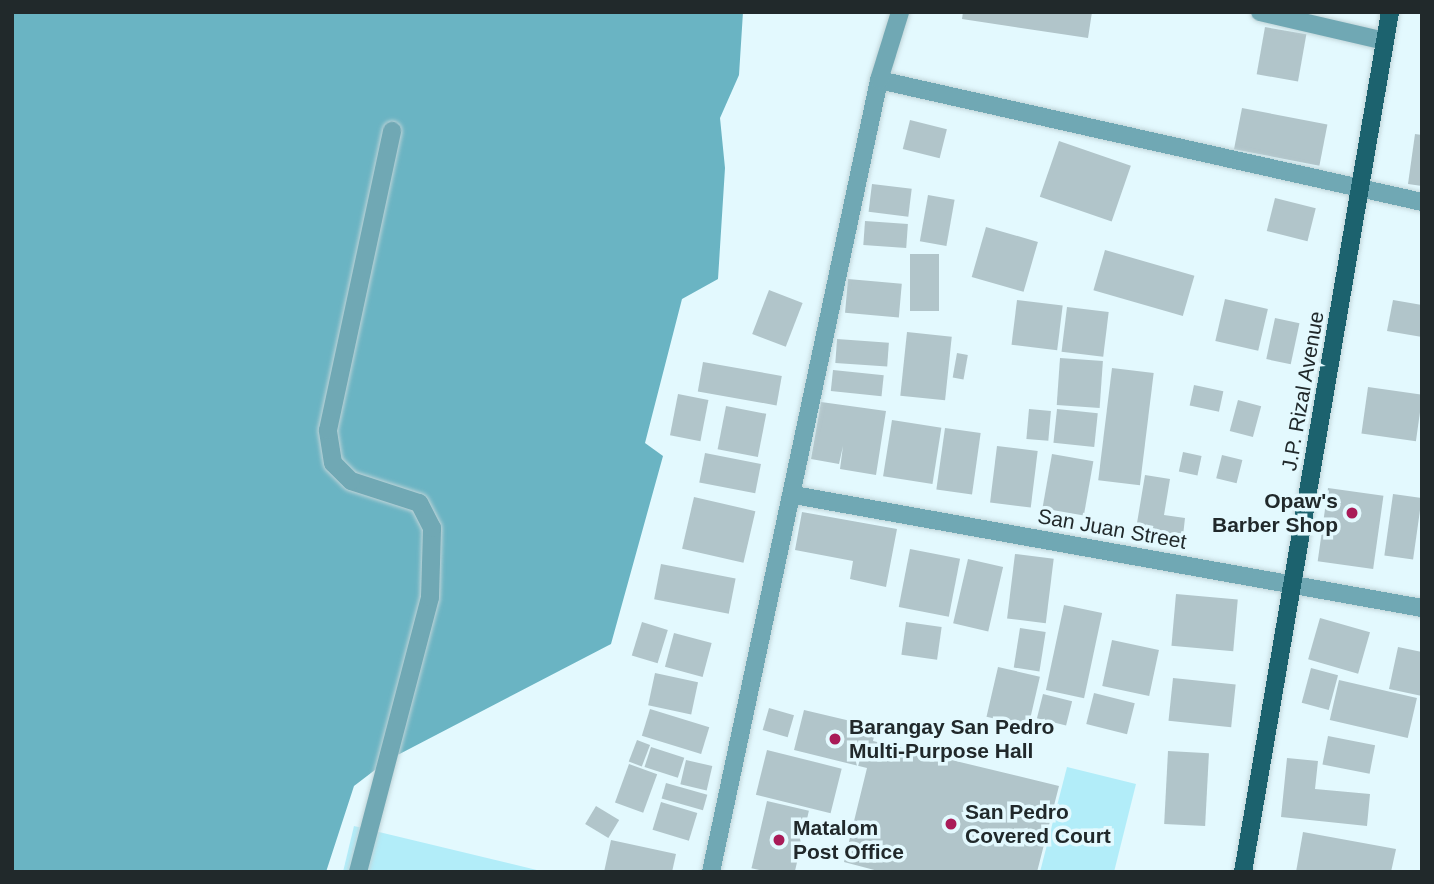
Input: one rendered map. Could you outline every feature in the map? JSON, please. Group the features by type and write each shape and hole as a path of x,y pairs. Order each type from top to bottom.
{"main road":[{"name":"J.P. Rizal Avenue","path":"1243,872 1390,12"}],"street":[{"path":"711,872 794,495 879,80 900,12"},
{"path":"1260,12 1385,41"},
{"path":"879,80 1422,202"},
{"path":"358,872 430,597 432,528 419,503 351,481 333,463 328,430 392,131"},
{"name":"San Juan Street","path":"794,495 1422,608"}],"shaded area":[{"path":"12,12 743,12 739,75 720,118 725,168 718,279 682,299 645,443 663,456 611,644 388,760 354,786 326,872 12,872"},
{"path":"1067,767 1136,784 1114,872 1040,872"},
{"path":"354,826 545,872 343,872"}],"building":[{"path":"963,12 1092,12 1088,38 962,19"},
{"path":"1265,27 1306,34 1298,82 1257,74"},
{"path":"1242,108 1327,125 1319,166 1234,149"},
{"path":"910,120 947,129 940,158 903,149"},
{"path":"1415,134 1422,135 1422,186 1408,184"},
{"path":"1059,141 1131,166 1112,222 1040,197"},
{"path":"872,184 912,189 908,217 869,212"},
{"path":"928,195 955,200 946,246 920,241"},
{"path":"1275,198 1316,208 1308,241 1267,231"},
{"path":"865,221 908,224 906,248 863,245"},
{"path":"986,227 1038,242 1024,292 972,277"},
{"path":"1105,250 1194,276 1183,316 1093,290"},
{"path":"910,254 939,254 939,311 910,311"},
{"path":"848,279 902,284 899,318 845,313"},
{"path":"769,290 803,303 786,347 752,334"},
{"path":"1225,299 1268,309 1258,351 1215,341"},
{"path":"1017,300 1063,306 1057,350 1012,345"},
{"path":"1393,300 1422,305 1422,337 1387,331"},
{"path":"1067,307 1109,312 1103,357 1062,352"},
{"path":"1275,318 1299,323 1291,364 1266,359"},
{"path":"907,332 952,337 945,400 900,396"},
{"path":"837,339 889,343 887,367 835,363"},
{"path":"957,353 968,355 963,380 953,378"},
{"path":"1060,358 1103,361 1100,408 1057,405"},
{"path":"703,362 782,376 777,405 698,392"},
{"path":"1112,368 1154,373 1140,485 1098,480"},
{"path":"833,370 884,375 882,396 831,391"},
{"path":"1194,385 1223,391 1219,412 1190,406"},
{"path":"1368,387 1422,395 1416,441 1361,434"},
{"path":"678,394 708,400 700,441 670,435"},
{"path":"1238,400 1261,406 1253,437 1230,431"},
{"path":"821,402 886,411 876,475 840,469 843,446 839,464 811,459"},
{"path":"726,406 766,414 758,457 718,449"},
{"path":"1029,409 1051,411 1048,441 1026,439"},
{"path":"1057,409 1098,413 1094,447 1053,443"},
{"path":"892,420 941,428 932,484 883,476"},
{"path":"945,428 981,433 972,494 936,489"},
{"path":"997,446 1038,451 1031,508 990,503"},
{"path":"1183,452 1202,456 1197,476 1179,472"},
{"path":"705,453 761,464 755,493 699,482"},
{"path":"1052,454 1093,461 1084,515 1042,508"},
{"path":"1222,455 1242,460 1237,483 1216,478"},
{"path":"1145,475 1170,479 1164,515 1185,518 1183,536 1136,529"},
{"path":"1328,488 1383,496 1373,569 1318,561"},
{"path":"1393,494 1422,498 1413,559 1384,555"},
{"path":"694,497 755,511 743,563 682,549"},
{"path":"802,512 897,529 886,587 850,579 853,561 795,550"},
{"path":"910,549 960,559 949,617 899,607"},
{"path":"1015,554 1054,559 1046,623 1007,619"},
{"path":"968,559 1003,567 988,631 953,623"},
{"path":"661,564 736,579 729,614 654,599"},
{"path":"1176,594 1238,599 1233,651 1171,646"},
{"path":"1064,605 1102,613 1084,698 1046,690"},
{"path":"1320,618 1370,632 1358,674 1308,659"},
{"path":"642,622 668,630 658,663 632,655"},
{"path":"906,622 942,627 937,660 901,655"},
{"path":"1020,628 1046,632 1039,672 1014,668"},
{"path":"674,633 712,643 703,677 665,667"},
{"path":"1112,640 1159,650 1149,696 1102,686"},
{"path":"1398,647 1422,652 1422,696 1389,689"},
{"path":"998,667 1040,677 1028,726 987,717"},
{"path":"1311,668 1338,675 1329,710 1302,703"},
{"path":"655,673 698,682 691,714 648,705"},
{"path":"1173,678 1236,685 1231,727 1169,721"},
{"path":"1339,680 1417,698 1408,738 1330,720"},
{"path":"1094,693 1135,703 1127,734 1086,724"},
{"path":"1043,694 1072,701 1066,726 1037,718"},
{"path":"769,708 794,715 788,737 763,730"},
{"path":"650,709 709,727 701,754 642,736"},
{"name":"San Pedro Covered Court","path":"804,710 876,727 873,741 1059,786 1037,872 882,872 844,862 867,768 794,750"},
{"path":"1328,736 1375,745 1370,774 1322,764"},
{"path":"637,740 650,745 642,766 629,761"},
{"path":"651,747 684,758 678,778 645,767"},
{"path":"767,750 842,769 831,813 756,795"},
{"path":"1168,751 1209,753 1205,826 1164,824"},
{"path":"1287,758 1318,761 1315,789 1370,794 1367,826 1281,817"},
{"path":"686,760 712,766 707,790 680,784"},
{"path":"629,764 657,774 643,813 615,803"},
{"path":"666,783 707,795 703,810 662,798"},
{"name":"Matalom Post Office","path":"767,801 809,811 795,872 768,872 751,868"},
{"path":"661,802 697,813 689,841 653,830"},
{"path":"596,806 619,820 608,838 585,824"},
{"path":"1303,832 1396,849 1391,872 1296,872"},
{"path":"611,840 676,854 672,872 604,872"}],"place":[{"name":"Opaw's Barber Shop","path":"1352,513"},
{"name":"Barangay San Pedro Multi-Purpose Hall","path":"835,739"},
{"name":"San Pedro Covered Court","path":"951,824"},
{"name":"Matalom Post Office","path":"779,840"}]}
